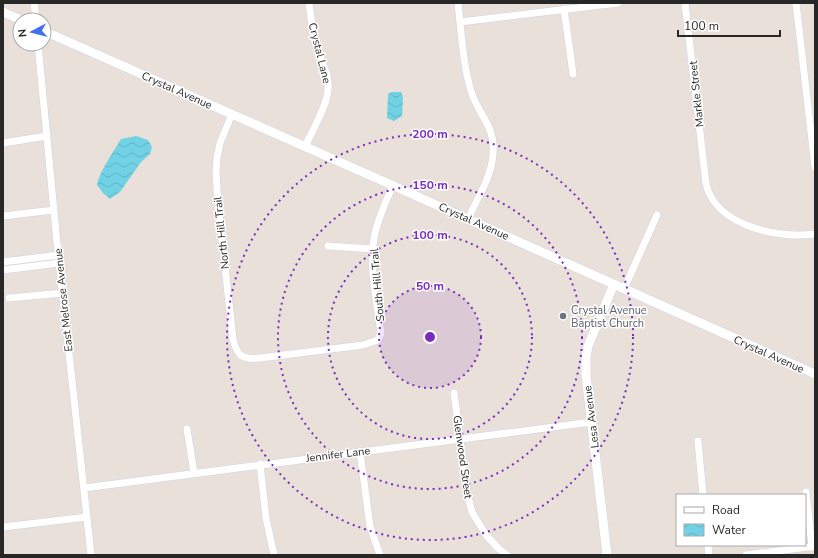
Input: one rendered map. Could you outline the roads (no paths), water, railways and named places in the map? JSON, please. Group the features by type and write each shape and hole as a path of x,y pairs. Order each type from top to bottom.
{"street":[{"name":"Crystal Lane","path":"305,147 324,105 328,90 328,79 316,46 309,3"},
{"path":"458,3 467,77 471,92 492,133 494,147 490,172 468,219"},
{"path":"460,22 618,3"},
{"name":"Markle Street","path":"685,3 706,184 709,195 717,206 732,218 742,223 784,235 815,234"},
{"path":"796,3 815,167"},
{"path":"564,9 573,74"},
{"name":"Crystal Avenue","path":"52,35 815,374"},
{"name":"East Melrose Avenue","path":"39,52 46,136 91,555"},
{"name":"North Hill Trail","path":"232,114 220,143 216,173 229,314 233,339 238,353 246,358 260,358 363,344 378,340"},
{"path":"3,143 46,136"},
{"name":"South Hill Trail","path":"378,340 381,333 372,248 378,222 393,185"},
{"path":"3,216 54,210"},
{"path":"624,289 656,216"},
{"path":"328,246 372,248"},
{"path":"3,262 59,255"},
{"path":"3,270 60,263"},
{"name":"Lesa Avenue","path":"607,555 586,375 586,352 614,284"},
{"path":"9,298 63,293"},
{"name":"Glenwood Street","path":"454,393 467,493 472,512 486,535 507,555"},
{"name":"Jennifer Lane","path":"84,488 592,422"},
{"path":"187,429 194,473"},
{"path":"698,441 703,494"},
{"path":"360,452 370,526 380,555"},
{"path":"260,464 266,518 274,555"},
{"path":"746,555 813,547 806,492"},
{"path":"3,527 87,517"}],"water":[{"path":"392,92 401,92 403,97 402,116 394,121 387,118 388,94"},
{"path":"136,136 148,140 152,147 150,154 141,162 120,192 110,199 97,185 98,180 121,139"}],"place":[{"name":"Crystal Avenue Baptist Church","path":"563,316"}]}
